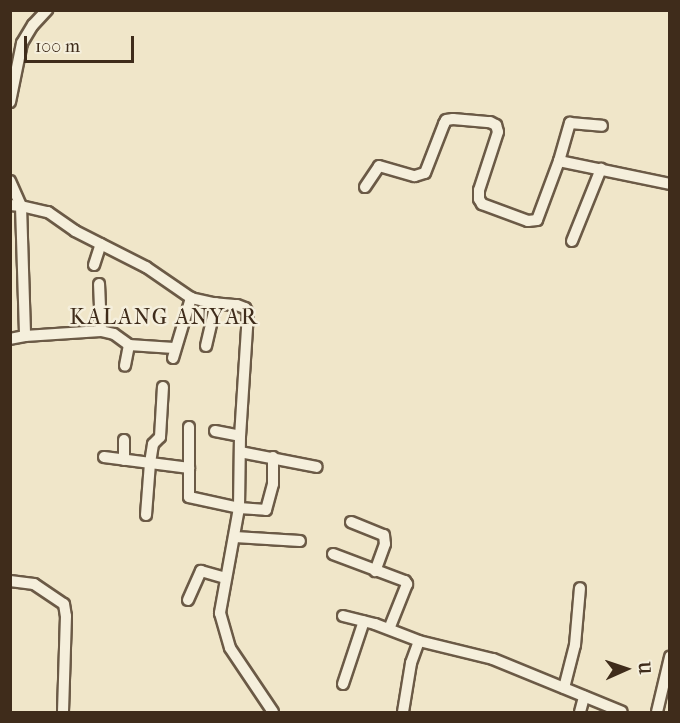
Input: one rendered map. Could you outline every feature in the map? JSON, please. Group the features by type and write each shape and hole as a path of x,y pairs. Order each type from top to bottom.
{"street":[{"path":"10,102 22,43 33,25 47,10"},
{"path":"365,187 379,166 414,176 424,173 446,120 490,122 496,125 498,132 479,190 479,198 482,204 533,222 537,220 570,123 602,126"},
{"path":"559,160 669,184"},
{"path":"572,241 601,169"},
{"path":"10,181 16,206 25,336"},
{"path":"16,206 48,212 101,244 146,267 191,298 237,305 245,308 248,313 240,436 239,508 220,613 230,648 273,712"},
{"path":"94,266 101,244"},
{"path":"99,284 101,330"},
{"path":"10,339 101,330 114,334 129,345 173,353 191,298"},
{"path":"206,346 216,303"},
{"path":"125,366 129,345"},
{"path":"146,515 153,444 160,437 163,387"},
{"path":"189,427 189,497 239,508 256,510 268,508 273,484 273,457"},
{"path":"215,432 240,436"},
{"path":"124,440 124,460"},
{"path":"240,452 317,467"},
{"path":"104,457 189,468"},
{"path":"351,522 384,535 385,544 375,571"},
{"path":"235,537 300,541"},
{"path":"333,554 406,583 389,629"},
{"path":"188,600 201,571 225,578"},
{"path":"10,582 34,584 64,604 66,626 63,712"},
{"path":"564,688 575,645 580,588"},
{"path":"343,616 389,629 419,641 493,659 622,712"},
{"path":"343,684 364,621"},
{"path":"403,712 411,663 419,641"},
{"path":"657,712 669,657"},
{"path":"580,712 584,697"}],"district":[{"name":"KALANG ANYAR","path":"164,318"}]}
